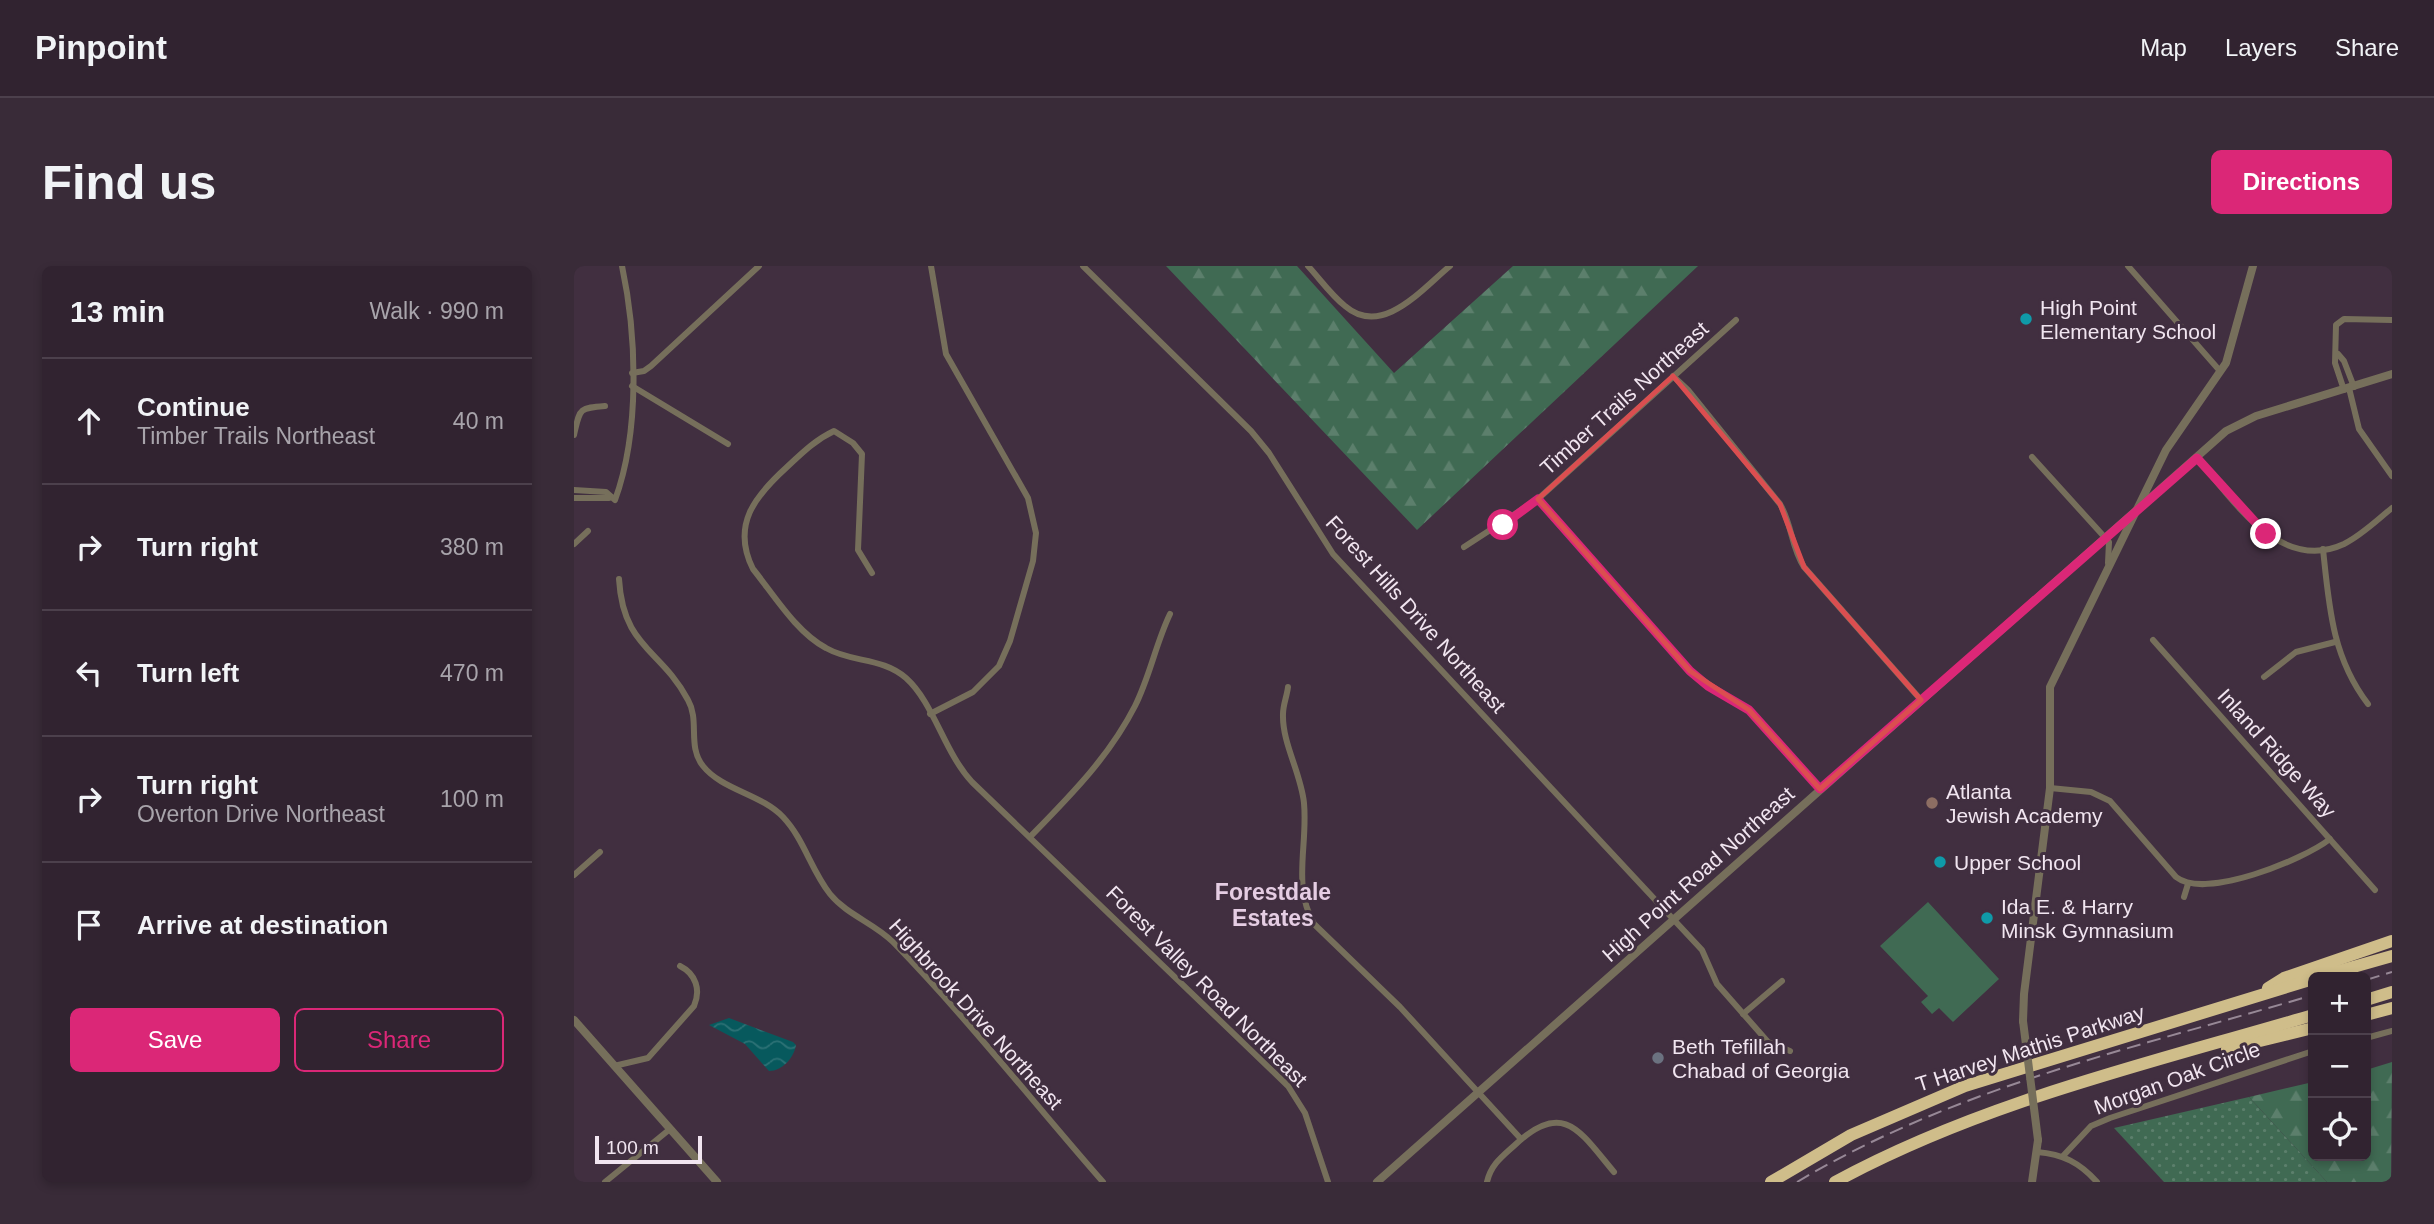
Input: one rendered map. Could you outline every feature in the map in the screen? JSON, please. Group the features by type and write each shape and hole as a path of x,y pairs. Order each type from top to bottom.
{"highway":[{"path":"2256,995 2284,978 2392,941"},
{"name":"T Harvey Mathis Parkway","path":"2337,972 2392,956"},
{"name":"T Harvey Mathis Parkway","path":"1771,1182 1851,1135 1925,1102 2001,1073 2308,980"},
{"path":"2371,998 2392,992"},
{"path":"2371,1013 2392,1008"},
{"path":"1835,1182 1938,1131 2087,1082 2308,1016"},
{"path":"2087,1082 2308,1029"}],"street":[{"path":"612,499 629,440 632,386 629,309 622,266"},
{"path":"632,373 644,371 651,366 759,266"},
{"path":"930,714 973,692 999,666 1010,640 1033,561 1036,533 1028,498 946,354 931,266"},
{"name":"Forest Hills Drive Northeast","path":"1083,266 1251,431 1269,453 1333,554 1674,918 1702,950 1717,985 1768,1042 1790,1051"},
{"path":"1308,266 1352,312 1374,317 1399,308 1450,266"},
{"path":"2128,266 2221,371"},
{"path":"2032,1182 2038,1140 2023,1021 2050,788 2048,695 2062,656 2177,430 2230,355 2253,266"},
{"name":"Timber Trails Northeast","path":"1464,547 1538,499 1736,320"},
{"path":"2349,388 2335,363 2338,354 2334,331 2340,321 2392,320"},
{"path":"2338,354 2344,360 2359,429 2392,475"},
{"name":"High Point Road Northeast","path":"1377,1182 2104,536 2226,431 2245,420 2392,374"},
{"path":"1673,376 1688,390 1780,504 1788,520 1796,552 1804,567 1921,700"},
{"path":"632,386 728,444"},
{"path":"574,435 580,411 584,408 605,406"},
{"name":"Forest Valley Road Northeast","path":"872,573 858,550 862,454 853,443 834,431 817,439 755,499 745,519 743,532 747,557 753,569 813,640 838,654 873,660 895,670 914,687 961,771 1288,1086 1305,1113 1328,1182"},
{"path":"2032,457 2109,542 2108,563"},
{"path":"2197,458 2266,534 2294,547 2323,549 2357,537 2392,508"},
{"path":"574,489 606,492 612,499"},
{"path":"574,498 612,499"},
{"path":"1538,499 1690,671 1708,686 1749,710 1820,789"},
{"path":"574,544 588,531"},
{"path":"2323,549 2336,642 2349,676 2368,704"},
{"name":"Highbrook Drive Northeast","path":"620,579 624,615 631,629 688,700 694,717 694,747 702,765 716,777 764,801 784,818 831,895 894,943 1102,1182"},
{"path":"1030,836 1100,762 1116,741 1149,677 1170,614"},
{"name":"Inland Ridge Way","path":"2153,640 2375,890"},
{"path":"2264,677 2296,652 2336,642"},
{"path":"1289,687 1283,714 1301,784 1305,830 1300,883 1314,925 1400,1007 1521,1139"},
{"path":"2050,788 2091,792 2110,801 2176,877 2188,884 2203,885 2287,864 2330,839"},
{"path":"574,875 600,852"},
{"path":"2184,897 2188,884"},
{"path":"614,1066 648,1058 694,1006 697,997 696,982 690,972 680,966"},
{"path":"1743,1014 1782,981"},
{"path":"574,1020 717,1182"},
{"path":"2371,1037 2392,1031"},
{"name":"Morgan Oak Circle","path":"2063,1156 2091,1126 2308,1053"},
{"path":"1487,1182 1492,1166 1538,1125 1562,1123 1581,1134 1614,1172"},
{"path":"605,1182 670,1129"},
{"path":"2037,1152 2063,1156 2087,1171 2097,1182"}],"highlighted area":[{"path":"1673,376 1780,504 1804,567 1921,700 1820,789 1749,710 1690,671 1538,499"}],"green space":[{"path":"1166,266 1297,266 1394,373 1513,266 1698,266 1417,530"},
{"path":"1928,902 1999,979 1953,1022 1939,1008 1932,1014 1921,1002 1928,996 1880,946"},
{"path":"2392,1062 2391,1182 2327,1182 2249,1097 2308,1083 2308,1161 2371,1161 2371,1068"},
{"path":"2249,1097 2327,1182 2164,1182 2114,1128"}],"water":[{"path":"729,1018 793,1042 796,1045 793,1055 783,1066 769,1071 745,1044 709,1025"}],"railway":[{"path":"2371,978 2392,972"},
{"path":"1797,1182 1920,1120 1984,1095 2049,1072 2308,996"}],"place":[{"name":"High Point Elementary School","path":"2026,319"},
{"name":"Atlanta Jewish Academy","path":"1932,803"},
{"name":"Upper School","path":"1940,862"},
{"name":"Ida E. & Harry Minsk Gymnasium","path":"1987,918"},
{"name":"Beth Tefillah Chabad of Georgia","path":"1658,1058"}],"district":[{"name":"Forestdale Estates","path":"1273,905"}],"route":[{"path":"1503,525 1538,499 1690,671 1708,686 1749,710 1820,789 2104,536 2197,458 2266,534"}]}
